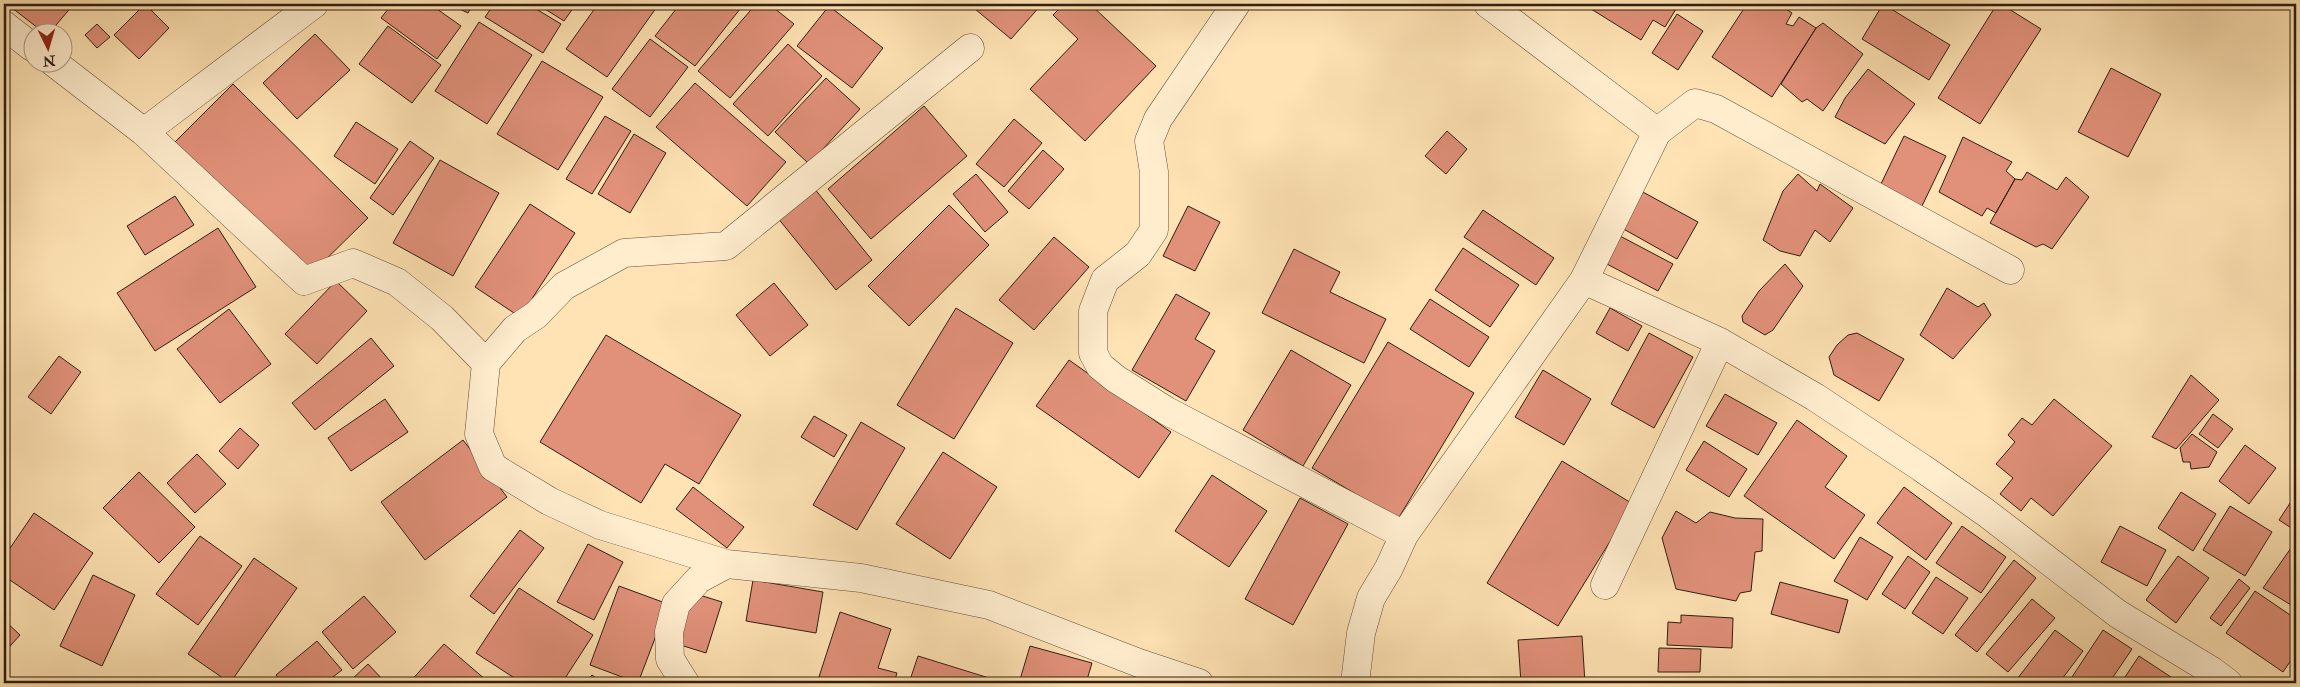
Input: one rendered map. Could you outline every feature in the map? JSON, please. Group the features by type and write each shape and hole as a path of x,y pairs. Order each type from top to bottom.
{"street":[{"path":"144,132 314,4"},
{"path":"1236,4 1158,119 1149,141 1154,172 1154,230 1138,254 1105,280 1093,311 1094,353 1100,366 1116,379 1167,411 1404,535"},
{"path":"1488,4 1657,132"},
{"path":"4,25 22,39"},
{"path":"970,48 726,246 624,253 564,286 536,315 515,329 486,363 479,434 493,467 549,501 600,525 727,564 861,578 989,605 1139,663 1199,683"},
{"path":"66,72 144,132 304,281 353,263 397,282 442,318 486,363"},
{"path":"1355,683 1361,633 1371,598 1389,568 1404,535 1584,280 1657,132 1694,102 1716,109 2010,270"},
{"path":"1584,280 1720,342 1815,397 1985,512 2118,614 2228,683"},
{"path":"1605,585 1720,342"},
{"path":"685,683 670,659 669,632 676,604 698,579 727,564"}],"building":[{"path":"7,4 74,4 59,22 30,22"},
{"path":"145,4 169,28 139,59 114,35"},
{"path":"392,4 430,4 461,26 437,59 381,18"},
{"path":"449,4 473,4 468,13"},
{"path":"494,4 528,4 561,24 543,53 485,17"},
{"path":"537,4 576,4 564,21"},
{"path":"598,4 659,4 607,77 566,49"},
{"path":"680,4 744,4 695,66 655,36"},
{"path":"756,4 769,4 794,24 730,98 698,71"},
{"path":"969,4 1042,4 1011,39"},
{"path":"1064,4 1090,4 1156,66 1085,141 1030,89 1078,39 1053,15"},
{"path":"1583,4 1679,4 1665,27 1653,20 1641,40"},
{"path":"1747,4 1779,4 1792,13 1786,24 1793,26 1799,17 1816,28 1772,97 1712,57"},
{"path":"1883,4 1950,45 1929,80 1862,39"},
{"path":"1997,4 2001,4 2041,29 1980,124 1938,98"},
{"path":"829,6 883,48 852,88 797,46"},
{"path":"1677,14 1703,31 1678,70 1652,53"},
{"path":"479,22 532,55 487,124 435,91"},
{"path":"1823,23 1863,54 1823,111 1807,99 1802,102 1781,84 1816,28"},
{"path":"97,24 110,37 97,48 85,35"},
{"path":"388,26 441,65 412,103 359,64"},
{"path":"315,34 350,70 297,119 263,83"},
{"path":"650,39 688,67 650,117 612,89"},
{"path":"788,44 822,76 768,136 733,104"},
{"path":"542,61 603,97 558,170 497,134"},
{"path":"2111,68 2161,94 2128,157 2078,132"},
{"path":"1868,69 1915,104 1885,144 1835,117 1845,98"},
{"path":"826,78 860,109 809,164 775,132"},
{"path":"695,83 786,162 747,206 656,127"},
{"path":"233,84 368,218 305,280 170,147"},
{"path":"924,106 967,156 871,239 828,189"},
{"path":"605,116 631,131 592,194 566,179"},
{"path":"1014,119 1042,143 1004,187 976,164"},
{"path":"356,122 398,149 375,184 334,156"},
{"path":"1447,131 1467,149 1446,174 1425,156"},
{"path":"634,134 666,153 630,213 598,194"},
{"path":"1904,136 1946,156 1922,206 1880,186"},
{"path":"1963,137 2012,162 2006,171 2015,179 1996,213 1987,208 1982,216 1939,192"},
{"path":"410,141 434,158 393,215 370,198"},
{"path":"1043,150 1064,169 1029,209 1008,191"},
{"path":"440,160 499,193 453,276 393,243"},
{"path":"2027,172 2057,190 2066,177 2089,197 2052,249 2043,244 2036,247 1990,223 2015,179 2022,180"},
{"path":"976,174 1008,212 985,232 953,194"},
{"path":"1798,174 1817,191 1820,184 1853,208 1830,242 1815,230 1800,256 1780,251 1763,240 1783,191"},
{"path":"814,188 872,260 836,290 777,217"},
{"path":"1641,191 1698,222 1677,259 1620,227"},
{"path":"175,196 194,225 145,255 127,226"},
{"path":"530,204 575,233 520,317 475,287"},
{"path":"949,205 989,245 909,326 868,286"},
{"path":"1188,206 1220,222 1195,271 1163,256"},
{"path":"1483,210 1554,258 1536,285 1464,237"},
{"path":"218,228 256,287 155,351 117,293"},
{"path":"1620,236 1673,264 1658,291 1605,263"},
{"path":"1054,237 1089,267 1034,330 999,300"},
{"path":"1463,248 1519,285 1490,327 1435,290"},
{"path":"1294,249 1340,272 1330,292 1386,319 1364,363 1262,313"},
{"path":"1785,264 1803,286 1773,330 1765,335 1743,322 1742,316 1759,291"},
{"path":"336,281 367,311 317,364 285,334"},
{"path":"774,283 808,325 770,356 736,315"},
{"path":"1947,288 1978,307 1984,303 1991,315 1953,359 1920,335"},
{"path":"1176,294 1210,313 1195,339 1215,351 1186,401 1132,370"},
{"path":"1430,299 1489,337 1469,367 1410,329"},
{"path":"956,308 1013,343 954,439 897,405"},
{"path":"1610,308 1642,326 1628,351 1596,333"},
{"path":"229,309 271,364 220,403 177,349"},
{"path":"1649,333 1693,357 1654,428 1611,404"},
{"path":"1857,333 1904,359 1879,401 1834,375 1829,357 1837,345 1848,335"},
{"path":"606,335 741,415 699,484 665,464 641,503 540,442"},
{"path":"371,338 394,366 315,430 292,403"},
{"path":"1388,342 1474,393 1398,519 1312,468"},
{"path":"1291,350 1351,385 1303,466 1243,430"},
{"path":"59,356 81,372 51,414 28,397"},
{"path":"1069,360 1171,432 1139,478 1036,406"},
{"path":"1543,370 1591,399 1564,445 1515,417"},
{"path":"2191,375 2219,400 2176,449 2152,437"},
{"path":"1725,394 1777,423 1758,455 1706,426"},
{"path":"385,399 408,432 351,471 328,438"},
{"path":"2054,399 2112,446 2053,516 2031,498 2021,511 2000,494 2013,478 1996,464 2015,442 2008,435 2022,418 2032,425"},
{"path":"2213,414 2233,429 2218,448 2199,434"},
{"path":"814,416 847,435 834,457 801,437"},
{"path":"1797,420 1847,456 1825,487 1865,515 1834,559 1744,496"},
{"path":"861,422 905,448 857,530 813,505"},
{"path":"240,428 259,445 238,469 219,451"},
{"path":"2192,434 2217,452 2209,467 2191,469 2190,462 2183,462 2180,448"},
{"path":"463,440 507,497 425,560 381,502"},
{"path":"1704,441 1747,469 1729,497 1686,470"},
{"path":"2245,445 2276,468 2249,504 2219,481"},
{"path":"943,452 997,487 950,559 896,524"},
{"path":"197,454 226,484 195,513 167,483"},
{"path":"1562,461 1633,504 1558,626 1487,583"},
{"path":"139,472 195,527 159,563 103,508"},
{"path":"1212,475 1267,511 1229,567 1175,531"},
{"path":"693,487 744,527 727,548 676,509"},
{"path":"1904,487 1952,523 1926,560 1877,523"},
{"path":"2181,492 2216,514 2193,551 2158,528"},
{"path":"2296,494 2296,531 2279,520"},
{"path":"1300,498 1348,524 1293,625 1245,599"},
{"path":"2230,506 2272,532 2245,576 2203,550"},
{"path":"1676,511 1696,523 1710,512 1735,518 1763,519 1762,551 1755,552 1751,591 1740,593 1736,601 1676,589 1662,538"},
{"path":"34,513 93,553 54,610 4,576 4,557"},
{"path":"1962,526 2006,557 1981,593 1936,563"},
{"path":"2120,526 2166,550 2147,586 2101,562"},
{"path":"520,530 544,548 494,614 470,596"},
{"path":"200,536 242,566 198,625 156,594"},
{"path":"1860,537 1893,557 1867,600 1834,581"},
{"path":"588,544 623,562 594,620 557,602"},
{"path":"2291,548 2296,552 2296,608 2263,588"},
{"path":"1908,556 1930,572 1905,609 1882,594"},
{"path":"2178,556 2209,578 2176,623 2146,600"},
{"path":"254,558 297,588 230,683 188,654"},
{"path":"2014,560 2036,578 1977,652 1955,635"},
{"path":"93,575 135,595 102,666 60,646"},
{"path":"1936,577 1968,598 1943,634 1912,613"},
{"path":"2239,579 2250,588 2221,626 2210,618"},
{"path":"753,580 823,592 816,633 746,621"},
{"path":"1780,582 1848,600 1839,633 1771,614"},
{"path":"619,586 668,604 638,683 590,665"},
{"path":"519,588 593,635 562,683 522,683 476,653"},
{"path":"2255,591 2296,619 2296,653 2283,672 2226,633"},
{"path":"690,592 722,602 706,653 674,643"},
{"path":"364,596 396,632 353,669 322,632"},
{"path":"2032,599 2055,618 2008,672 1986,654"},
{"path":"840,612 891,629 878,668 897,673 894,683 817,683"},
{"path":"1681,615 1733,618 1732,648 1667,645 1668,622 1681,623"},
{"path":"4,620 20,635 4,653"},
{"path":"2055,630 2083,651 2059,683 2014,683"},
{"path":"2103,630 2132,649 2109,683 2068,683"},
{"path":"1582,636 1585,683 1521,683 1518,640"},
{"path":"317,641 342,670 325,683 282,683 276,675"},
{"path":"444,644 486,680 483,683 409,683"},
{"path":"1030,646 1092,663 1086,683 1019,683"},
{"path":"1659,648 1701,649 1700,672 1658,672"},
{"path":"918,656 1002,682 1002,683 909,683"},
{"path":"2139,656 2177,681 2176,683 2121,683"},
{"path":"368,664 386,683 348,683"},
{"path":"592,675 603,683 586,683"}]}
